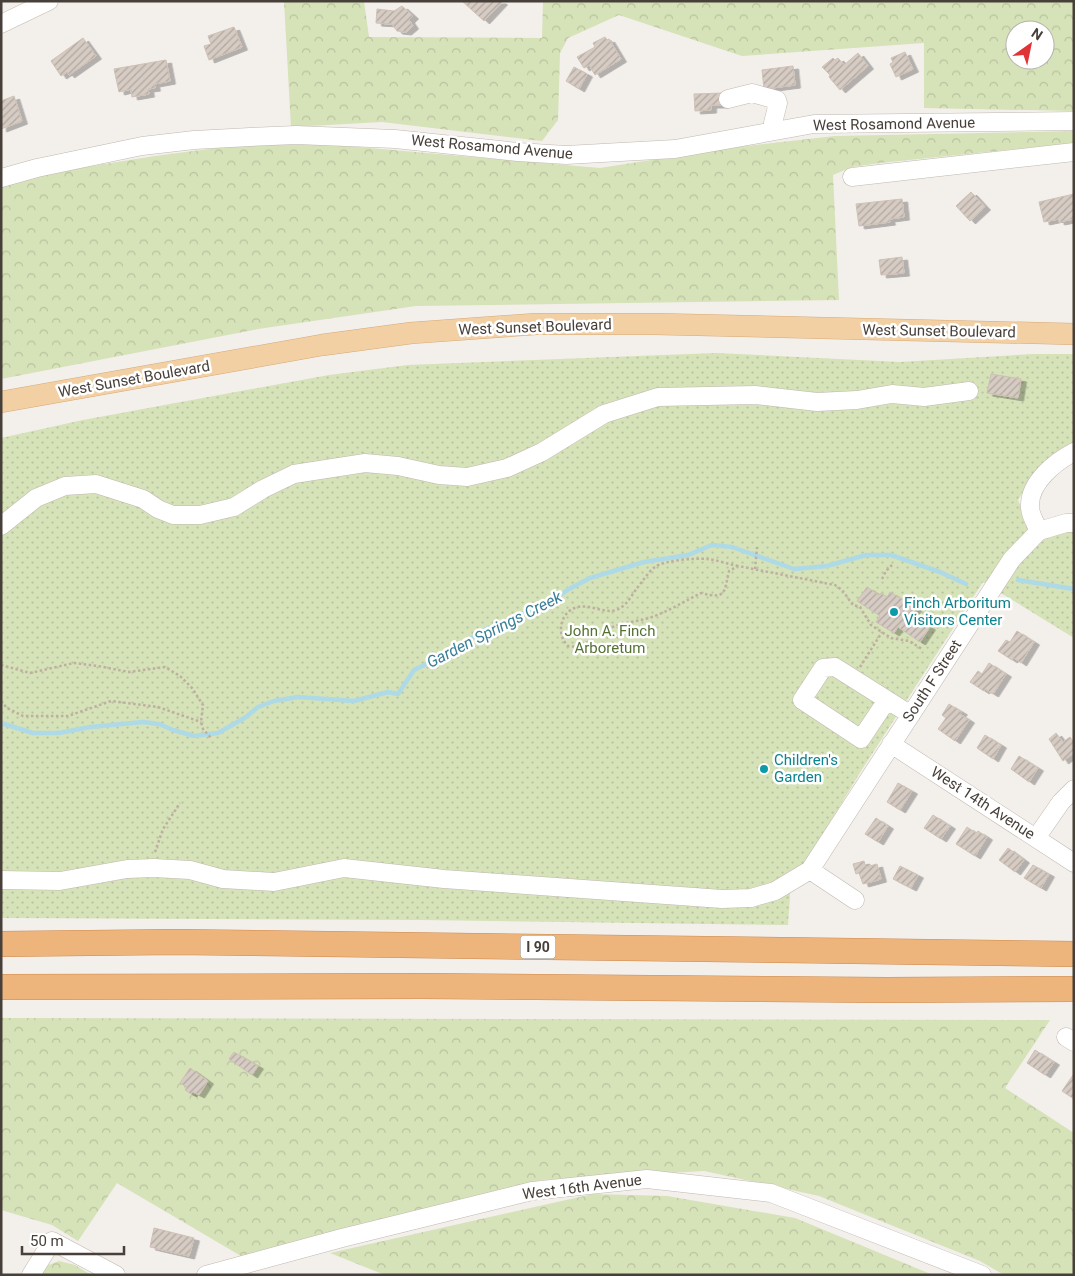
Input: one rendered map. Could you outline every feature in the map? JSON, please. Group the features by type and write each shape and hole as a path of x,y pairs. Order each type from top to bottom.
{"highway":[{"name":"I 90","path":"1,944 176,942 1074,954"},
{"path":"1,987 432,986 886,990 1074,988"}],"main road":[{"name":"West Sunset Boulevard","path":"1,402 322,345 411,333 536,324 655,324 1074,334"}],"street":[{"path":"1,24 49,1"},
{"path":"728,99 752,93 777,100 773,123 774,132"},
{"name":"West Rosamond Avenue","path":"1,178 114,151 194,140 296,135 343,136 566,155 675,149 814,124 1074,121"},
{"path":"852,178 1074,152"},
{"path":"1,526 36,498 65,486 96,484 143,499 158,509 173,515 200,515 234,508 263,489 294,474 364,463 398,466 467,477 507,468 542,452 604,414 658,397 755,395 817,402 857,400 892,394 924,397 969,391"},
{"path":"1074,452 1062,458 1036,484 1029,505 1039,531 1066,523 1074,523"},
{"name":"South F Street","path":"810,870 1012,559 1039,531"},
{"path":"886,700 861,739 802,700 823,668 835,666 911,715"},
{"name":"West 14th Avenue","path":"891,744 1074,863"},
{"path":"1036,838 1061,802 1074,789"},
{"path":"1,880 60,881 127,868 154,868 190,870 223,879 274,882 344,868 444,879 722,899 751,898 775,891 810,870 855,900"},
{"name":"West 16th Avenue","path":"206,1275 342,1238 532,1191 647,1179 771,1193 982,1275"},
{"path":"31,1275 52,1242 116,1275"}],"path":[{"path":"755,569 757,547"},
{"path":"738,566 729,571 725,592 720,596 701,593 652,617 621,624 606,630 582,646 568,646 561,637 561,624 564,616 571,609 580,606 604,611 616,610 623,606 649,573 661,564 672,561 707,559 835,585 842,590 853,605 860,607 871,625 891,638 909,641 922,649"},
{"path":"882,579 892,565"},
{"path":"862,664 882,632"},
{"path":"1,665 30,673 74,663 129,672 165,667 180,676 192,688 203,705 201,722 203,729 212,739"},
{"path":"1,701 7,708 23,716 68,716 111,701 158,707 201,722"},
{"path":"155,851 163,829 180,803"}],"green space":[{"path":"284,1 364,1 369,37 542,38 543,1 1074,1 1074,111 924,108 924,43 742,56 619,15 568,38 560,53 558,120 542,141 382,122 291,127"},
{"path":"1074,131 1074,143 880,163 852,167 833,175 839,300 416,306 258,329 1,379 1,184 36,175 155,156 278,140 600,168 728,148 835,136"},
{"name":"John A. Finch Arboretum","path":"716,353 900,362 1033,354 1074,354 1074,442 1033,476 1018,500 1029,526 1049,538 1065,531 1074,531 1074,638 983,582 861,771 809,857 791,881 788,925 421,920 1,918 1,438 83,420 329,375 408,365"},
{"path":"1,1018 1050,1020 1005,1088 1074,1133 1074,1275 1004,1275 980,1261 819,1196 704,1171 541,1180 241,1256 117,1183 78,1241 52,1225 1,1210"},
{"path":"593,1194 667,1196 795,1218 933,1275 385,1275 330,1253"},
{"path":"59,1261 75,1265 91,1275 40,1275 46,1266"}],"building":[{"path":"462,1 501,1 502,2 484,21"},
{"path":"402,6 413,16 409,20 413,26 406,32 397,31 392,24 376,23 377,9 394,11"},
{"path":"234,27 242,47 209,60 204,46 211,44 208,36"},
{"path":"605,37 607,40 609,39 621,59 595,75 589,65 584,68 577,57 595,47 593,43"},
{"path":"83,38 96,56 69,75 67,72 61,76 51,61"},
{"path":"905,52 913,69 896,77 890,64 893,62 891,58"},
{"path":"858,53 868,66 840,90 822,67 833,58 835,60 838,58 844,65"},
{"path":"166,60 170,81 154,84 155,88 148,89 149,94 132,97 131,89 119,92 114,69"},
{"path":"793,66 795,85 764,89 762,70"},
{"path":"574,67 587,74 579,89 566,81"},
{"path":"723,93 723,105 711,105 711,110 695,111 694,94"},
{"path":"14,96 22,121 1,129 1,101"},
{"path":"971,192 985,207 970,221 956,206"},
{"path":"1074,194 1074,219 1059,222 1058,219 1044,222 1039,202"},
{"path":"902,199 904,217 889,219 890,222 859,226 856,204"},
{"path":"902,257 904,273 881,275 879,260"},
{"path":"991,374 1021,379 1018,398 987,393"},
{"name":"Finch Arboritum Visitors Center","path":"867,587 879,595 881,593 887,597 890,592 916,608 911,615 930,627 920,642 898,627 894,633 876,622 880,616 857,601"},
{"path":"1017,631 1034,642 1021,663 1014,658 1012,660 998,651 1006,640 1010,642"},
{"path":"989,663 1006,674 993,694 985,689 984,691 970,682 978,671 982,674"},
{"path":"949,704 962,712 960,714 969,720 955,741 938,729 946,718 942,715"},
{"path":"1056,733 1063,742 1070,737 1074,743 1074,753 1063,761 1049,739"},
{"path":"985,735 1001,745 993,759 977,748"},
{"path":"1019,756 1038,768 1029,782 1011,769"},
{"path":"898,783 912,791 900,810 887,802"},
{"path":"933,815 950,826 941,839 924,828"},
{"path":"876,818 888,826 878,842 865,834"},
{"path":"967,827 987,837 975,856 956,844"},
{"path":"1008,848 1024,860 1015,872 999,860"},
{"path":"864,861 866,867 877,864 881,879 863,884 859,873 856,874 853,864"},
{"path":"1033,865 1049,874 1041,888 1024,878"},
{"path":"900,866 918,875 911,888 893,879"},
{"path":"1035,1050 1054,1062 1045,1075 1027,1063"},
{"path":"234,1052 258,1066 252,1075 229,1059"},
{"path":"190,1068 208,1081 199,1095 193,1092 191,1094 185,1090 187,1087 180,1083"},
{"path":"1074,1076 1074,1099 1062,1091"},
{"path":"154,1228 194,1238 189,1256 150,1247"}],"waterway":[{"name":"Garden Springs Creek","path":"1,723 33,733 59,733 90,727 143,722 159,724 194,736 218,733 246,717 258,707 274,701 298,697 354,701 388,692 398,694 414,670 447,654 486,629 546,605 569,589 590,578 644,562 688,555 712,545 732,547 794,569 827,566 866,555 891,555 940,572 966,584"},
{"name":"Garden Springs Creek","path":"1018,580 1074,589"}],"place":[{"name":"Finch Arboritum Visitors Center","path":"894,612"},
{"name":"Children's Garden","path":"764,769"}]}
